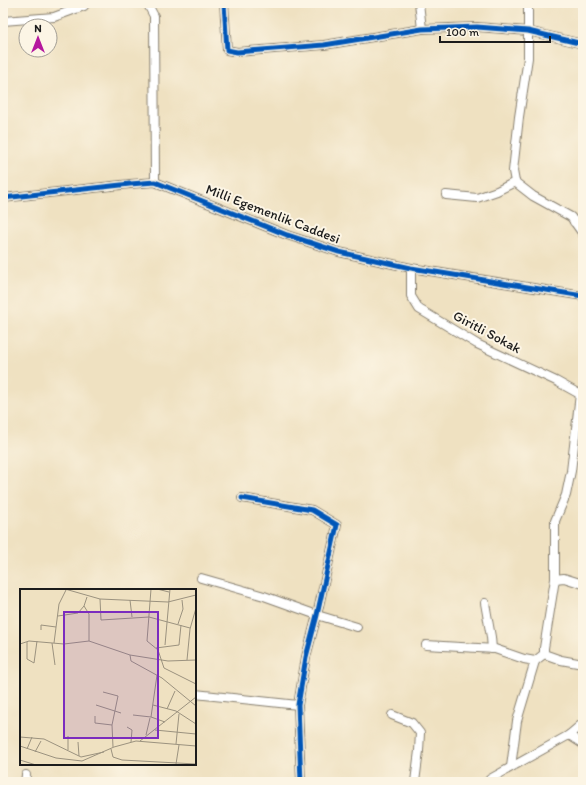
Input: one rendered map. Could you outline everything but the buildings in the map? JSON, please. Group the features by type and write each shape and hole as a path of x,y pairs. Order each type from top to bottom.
{"street":[{"path":"3,22 54,17 84,6 86,3"},
{"path":"147,3 154,16 155,182"},
{"path":"224,3 227,50 237,52 324,45 422,29 477,26 528,31 583,44"},
{"path":"419,3 422,29"},
{"path":"528,3 528,58 513,171 515,182 533,196 571,218 583,234"},
{"name":"Milli Egemenlik Caddesi","path":"3,198 155,182 294,238 339,252 411,268 583,296"},
{"path":"446,195 477,198 498,191 515,182"},
{"path":"574,222 583,220"},
{"name":"Giritli Sokak","path":"411,268 410,296 419,309 477,344 556,381 582,395"},
{"path":"544,654 555,579 554,521 566,495 582,395"},
{"path":"242,498 312,510 337,526 306,657 298,705 301,782"},
{"path":"201,578 264,596 317,615 357,627"},
{"path":"555,579 564,578 583,584"},
{"path":"485,603 492,649"},
{"path":"426,645 492,649 535,661"},
{"path":"511,767 517,721 535,661 544,654"},
{"path":"544,654 561,660 583,664"},
{"path":"196,694 298,705"},
{"path":"392,715 412,724 420,733 415,782"},
{"path":"488,782 490,779 569,735 583,723"},
{"path":"569,735 583,744"}],"cycle path":[{"path":"224,3 227,50 237,52 324,45 422,29 477,27 528,31 583,44"},
{"path":"3,198 155,182 287,235 339,252 411,268 583,296"},
{"path":"242,498 312,510 337,525 306,657 298,705 301,782"}]}
